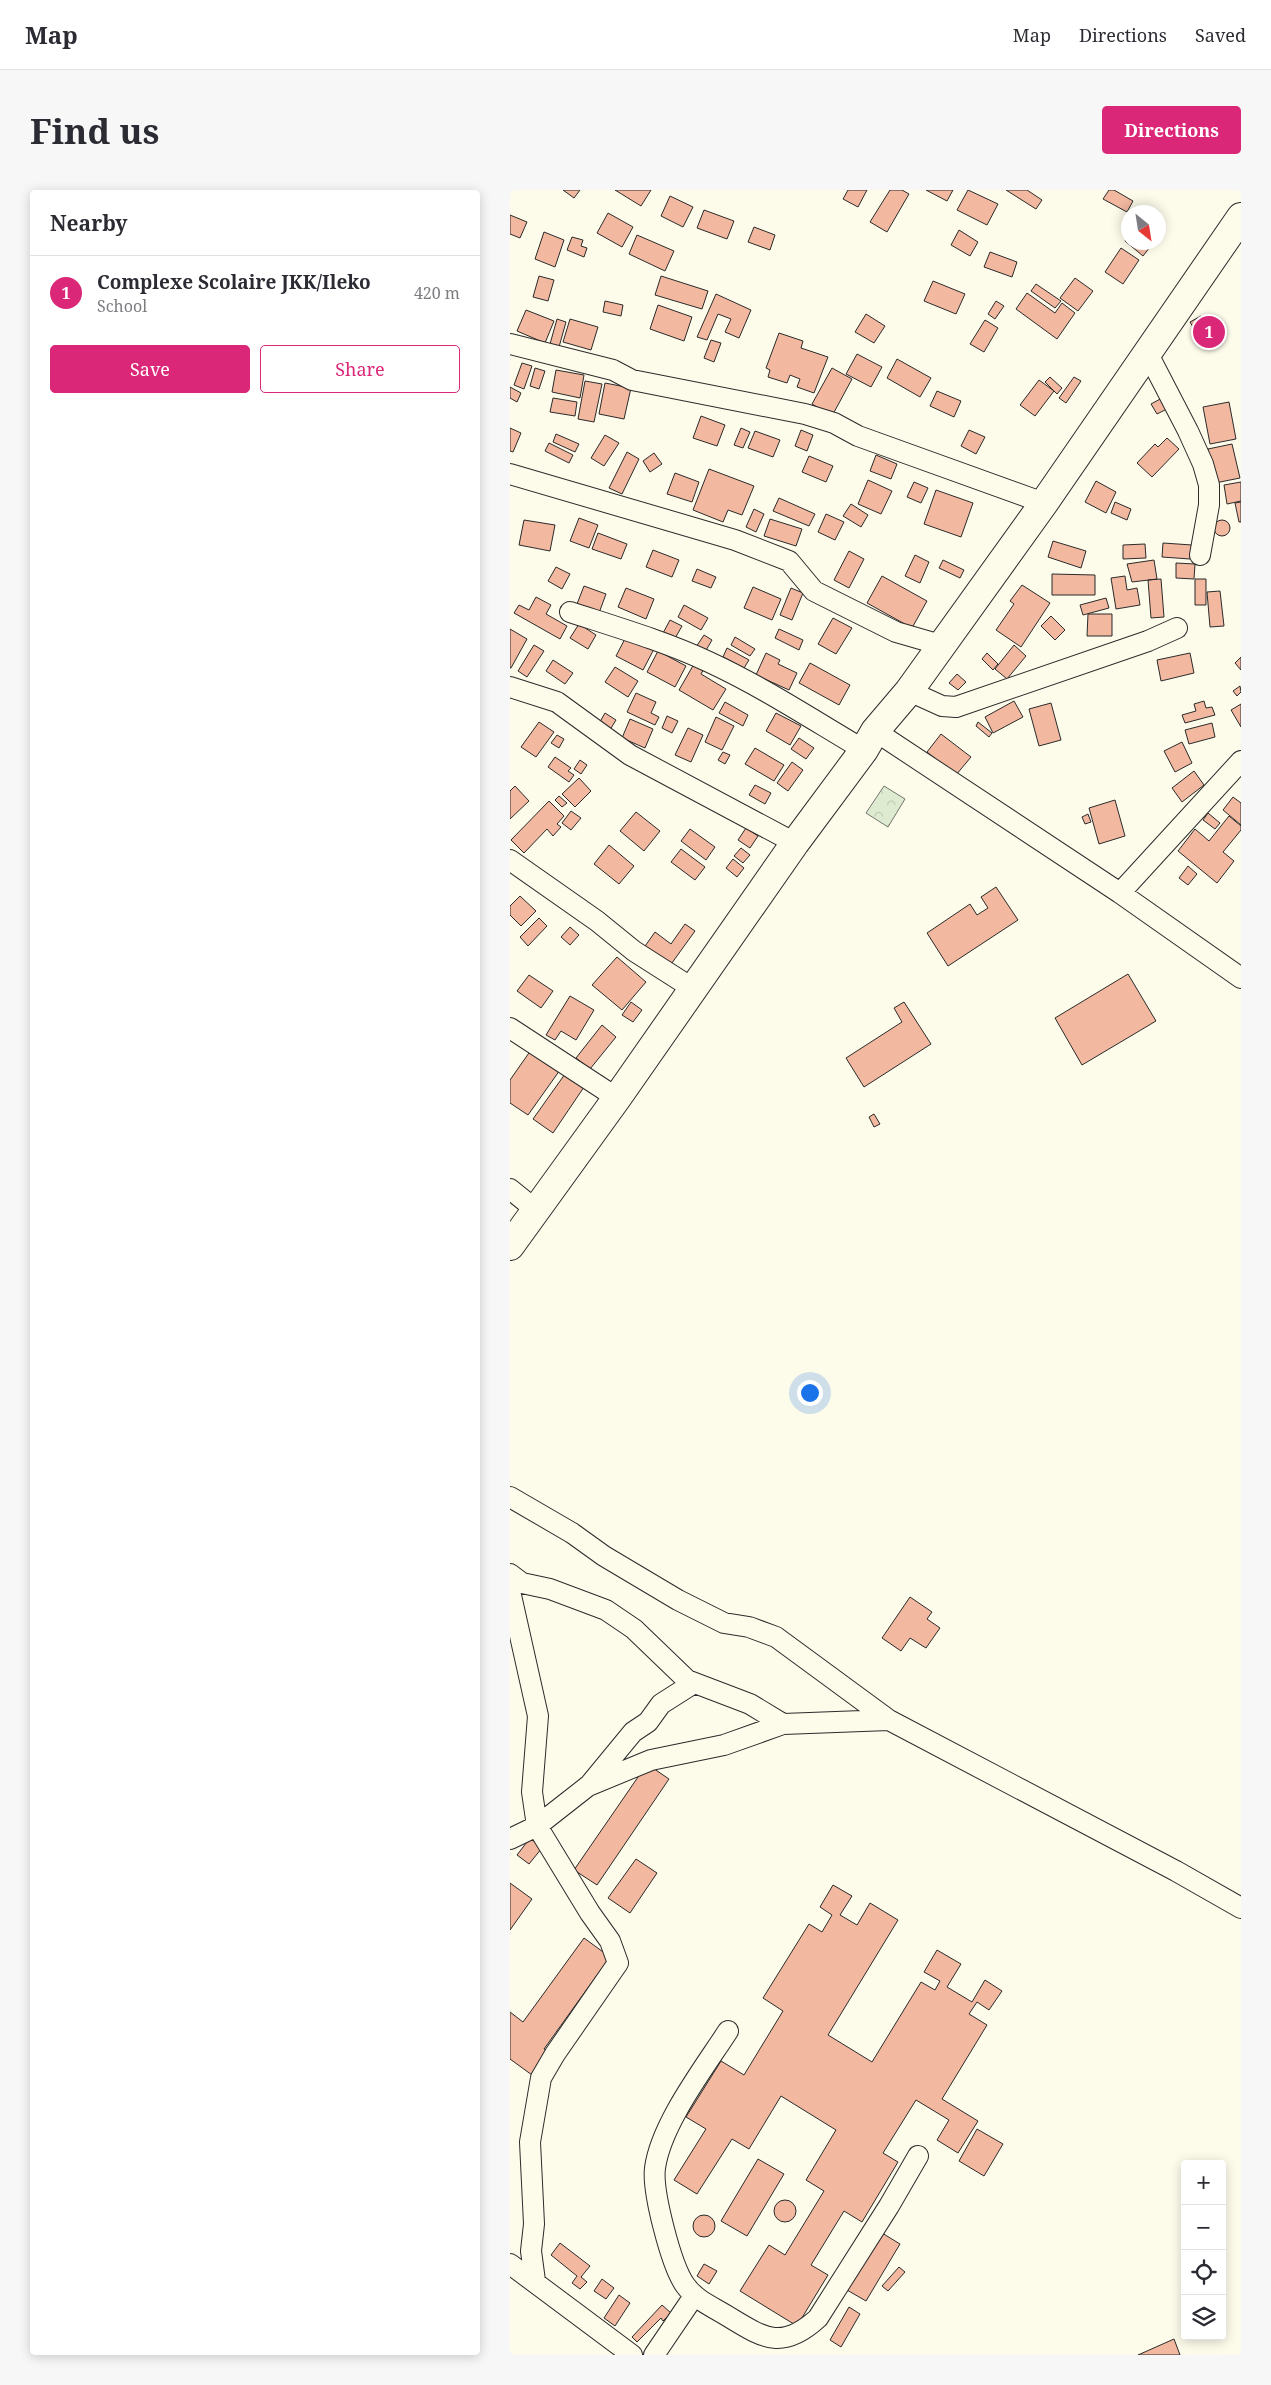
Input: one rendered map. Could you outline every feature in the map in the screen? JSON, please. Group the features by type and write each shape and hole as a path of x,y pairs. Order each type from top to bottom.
{"highway":[{"path":"510,1246 617,1098 795,843 870,740 909,692 1044,503 1241,217"}],"street":[{"path":"510,344 614,370 632,380 805,414 834,423 858,436 1044,503"},
{"path":"1147,352 1161,375 1203,464 1209,485 1209,505 1200,556"},
{"path":"1132,377 1161,375"},
{"path":"510,474 735,540 789,561 814,591 896,632 941,645"},
{"path":"570,612 649,638 708,661 870,740 1120,893 1241,978"},
{"path":"909,692 942,706 956,707 1148,641 1177,628"},
{"path":"510,687 557,702 630,755 795,843"},
{"path":"1120,893 1241,761"},
{"path":"510,860 597,921 634,951 692,988"},
{"path":"510,1028 617,1098"},
{"path":"510,1189 536,1210"},
{"path":"510,1497 572,1532 604,1556 678,1600 724,1623 749,1626 776,1638 889,1720 1176,1871 1241,1908"},
{"path":"510,1574 522,1583 550,1589 606,1610 634,1629 687,1680 750,1704 783,1724"},
{"path":"510,1591 538,1716 532,1792 536,1826 590,1913 610,1941 618,1963 555,2054 541,2078 530,2142 534,2224 531,2251 535,2281"},
{"path":"510,1839 536,1826 588,1786 633,1732 648,1722 660,1704 694,1684"},
{"path":"588,1786 651,1760 724,1746 783,1724 889,1720"},
{"path":"728,2031 681,2106 661,2143 655,2169 656,2194 674,2262 684,2283 694,2296 765,2338 794,2335 806,2328 818,2318 889,2206 918,2156"},
{"path":"510,2264 632,2355"},
{"path":"654,2355 694,2296"}],"green space":[{"path":"884,786 905,799 888,827 866,813"}],"building":[{"path":"563,190 580,190 574,198"},
{"path":"615,190 651,190 641,206"},
{"path":"848,190 867,190 858,207 843,199"},
{"path":"890,190 902,190 909,194 887,232 870,222"},
{"path":"926,190 953,190 947,201"},
{"path":"968,190 998,204 987,225 957,210"},
{"path":"1006,190 1027,190 1042,200 1036,209"},
{"path":"1109,190 1114,190 1133,201 1131,205 1121,205 1121,209 1103,199"},
{"path":"670,196 693,207 683,227 661,216"},
{"path":"704,210 734,221 727,239 697,228"},
{"path":"608,213 633,227 622,247 597,233"},
{"path":"510,215 527,222 520,238 510,234"},
{"path":"754,227 775,235 770,250 748,242"},
{"path":"959,230 978,242 970,256 951,245"},
{"path":"544,232 564,240 555,267 535,259"},
{"path":"637,235 674,251 665,271 629,254"},
{"path":"572,237 583,240 581,246 587,248 584,257 567,250"},
{"path":"1121,248 1121,250 1139,260 1123,284 1105,272"},
{"path":"1136,250 1148,250 1143,256"},
{"path":"990,252 1017,262 1012,277 984,267"},
{"path":"539,276 554,280 548,301 533,297"},
{"path":"661,276 708,291 702,309 655,295"},
{"path":"1075,278 1093,291 1078,311 1060,298"},
{"path":"933,281 965,294 956,314 924,301"},
{"path":"1036,284 1061,301 1055,308 1031,291"},
{"path":"1027,293 1055,313 1062,303 1075,313 1057,339 1016,309"},
{"path":"716,294 751,310 739,338 725,332 731,319 718,314 707,340 697,337"},
{"path":"605,301 623,305 621,316 603,312"},
{"path":"996,301 1004,306 995,319 988,314"},
{"path":"658,305 692,317 684,341 650,329"},
{"path":"526,310 554,321 545,343 517,331"},
{"path":"866,314 885,326 874,343 855,332"},
{"path":"1201,316 1206,327 1196,332 1190,322"},
{"path":"557,319 566,322 559,347 550,344"},
{"path":"570,319 598,327 591,350 563,342"},
{"path":"985,320 998,328 984,352 970,344"},
{"path":"779,333 803,341 801,348 828,357 814,393 797,387 800,379 790,375 787,383 768,377 770,370 766,368"},
{"path":"711,340 721,343 714,362 704,358"},
{"path":"857,354 882,367 871,387 846,374"},
{"path":"897,359 931,378 920,397 887,378"},
{"path":"522,363 532,366 524,389 514,385"},
{"path":"535,368 545,371 539,389 530,386"},
{"path":"832,368 852,379 832,416 812,404"},
{"path":"556,370 584,375 580,398 552,392"},
{"path":"1050,377 1062,388 1057,394 1045,382"},
{"path":"1074,377 1081,381 1066,403 1059,398"},
{"path":"1039,380 1054,391 1035,416 1020,405"},
{"path":"585,381 602,384 594,422 578,419"},
{"path":"605,383 631,388 624,419 599,414"},
{"path":"510,387 521,393 517,402 510,398"},
{"path":"937,391 961,401 954,417 930,406"},
{"path":"553,398 577,402 575,416 550,412"},
{"path":"1162,398 1167,409 1157,414 1151,404"},
{"path":"1229,402 1236,439 1210,444 1203,407"},
{"path":"701,416 725,425 717,446 693,438"},
{"path":"510,428 521,433 513,452 510,451"},
{"path":"741,428 750,432 743,448 734,445"},
{"path":"801,430 813,435 807,451 795,446"},
{"path":"969,430 985,437 976,454 961,446"},
{"path":"755,431 780,440 773,457 748,448"},
{"path":"556,434 579,444 575,452 553,442"},
{"path":"605,435 619,443 604,466 591,458"},
{"path":"1167,438 1179,449 1152,477 1137,463 1155,444 1158,447"},
{"path":"549,443 573,455 569,463 545,451"},
{"path":"1232,444 1240,478 1215,483 1208,449"},
{"path":"627,452 639,459 622,494 609,488"},
{"path":"654,453 662,464 650,472 643,461"},
{"path":"876,455 897,464 891,479 870,471"},
{"path":"809,456 833,466 826,482 802,472"},
{"path":"709,469 754,486 742,515 728,510 723,522 693,510"},
{"path":"675,473 699,482 692,502 667,494"},
{"path":"868,480 892,491 881,514 858,504"},
{"path":"1096,481 1116,492 1106,513 1085,502"},
{"path":"914,482 928,488 921,503 907,497"},
{"path":"1241,482 1241,501 1227,504 1224,485"},
{"path":"936,490 973,503 961,537 924,524"},
{"path":"779,498 815,514 809,526 773,511"},
{"path":"1115,502 1131,509 1127,520 1111,513"},
{"path":"1241,502 1241,522 1239,522 1235,503"},
{"path":"851,504 868,515 861,527 843,516"},
{"path":"754,509 764,514 756,532 746,527"},
{"path":"826,514 844,522 835,540 818,532"},
{"path":"579,518 598,525 589,548 570,541"},
{"path":"770,519 802,529 796,546 764,536"},
{"path":"524,520 555,525 550,551 519,545"},
{"path":"1222,520 1228,522 1230,528 1228,534 1222,536 1216,534 1214,528 1216,522"},
{"path":"598,533 627,544 621,559 592,549"},
{"path":"1053,541 1086,551 1081,568 1048,557"},
{"path":"1163,543 1192,545 1190,559 1162,557"},
{"path":"1145,544 1146,558 1123,559 1123,545"},
{"path":"653,550 679,560 672,577 646,567"},
{"path":"849,551 864,559 849,588 834,580"},
{"path":"915,555 929,562 920,583 905,576"},
{"path":"943,560 964,570 960,578 939,568"},
{"path":"1154,560 1157,579 1132,582 1127,564"},
{"path":"1176,563 1195,564 1194,579 1176,578"},
{"path":"556,567 570,574 562,589 548,581"},
{"path":"697,569 716,577 711,588 692,581"},
{"path":"1052,574 1095,575 1095,595 1052,595"},
{"path":"882,576 927,601 912,628 867,603"},
{"path":"1125,576 1127,590 1137,588 1140,605 1116,609 1111,578"},
{"path":"1161,579 1164,617 1151,618 1148,580"},
{"path":"1195,579 1206,579 1206,605 1195,605"},
{"path":"1022,585 1050,603 1021,647 996,630 1014,604 1010,601"},
{"path":"584,586 606,594 599,613 577,604"},
{"path":"753,587 781,599 772,620 744,608"},
{"path":"626,588 654,599 646,619 618,607"},
{"path":"791,588 803,593 792,620 780,615"},
{"path":"1220,591 1224,626 1210,627 1207,592"},
{"path":"536,597 551,605 546,614 567,626 560,639 514,613 519,605 529,610"},
{"path":"1106,598 1109,608 1083,615 1080,605"},
{"path":"684,605 708,618 701,630 678,617"},
{"path":"1088,614 1112,614 1112,636 1087,636"},
{"path":"1051,616 1065,630 1055,640 1041,626"},
{"path":"833,618 852,628 836,654 818,644"},
{"path":"670,620 682,626 673,642 662,635"},
{"path":"579,624 596,635 588,649 570,638"},
{"path":"510,629 527,639 511,668 510,668"},
{"path":"779,629 803,640 799,650 775,638"},
{"path":"627,635 654,649 643,670 616,656"},
{"path":"704,635 712,640 705,652 696,647"},
{"path":"735,637 755,649 750,656 731,645"},
{"path":"534,645 544,651 527,677 518,671"},
{"path":"1014,645 1026,656 1007,679 995,669"},
{"path":"727,648 749,660 744,668 723,657"},
{"path":"658,651 686,666 675,687 647,672"},
{"path":"766,653 780,660 778,664 797,673 789,690 756,675"},
{"path":"987,653 998,664 993,670 982,659"},
{"path":"1190,653 1194,673 1161,681 1157,660"},
{"path":"1241,657 1241,670 1235,663"},
{"path":"553,660 573,673 565,684 546,671"},
{"path":"810,663 850,685 839,705 799,683"},
{"path":"694,664 704,669 701,674 726,689 713,710 679,690"},
{"path":"615,667 638,681 628,697 605,682"},
{"path":"957,674 966,682 958,690 949,683"},
{"path":"1240,686 1241,692 1237,696 1233,691"},
{"path":"636,693 656,702 651,713 659,717 655,725 627,712"},
{"path":"1014,701 1023,717 993,733 985,717"},
{"path":"1204,701 1206,708 1212,707 1215,715 1185,723 1182,715 1196,711 1194,704"},
{"path":"725,702 748,715 743,726 719,713"},
{"path":"1051,703 1061,740 1039,746 1029,709"},
{"path":"1241,704 1241,727 1231,710"},
{"path":"605,713 616,720 608,733 597,727"},
{"path":"776,713 801,726 790,745 766,731"},
{"path":"667,716 678,721 672,733 662,728"},
{"path":"716,717 734,726 722,750 705,742"},
{"path":"630,719 653,729 645,748 622,738"},
{"path":"539,722 554,732 536,757 521,747"},
{"path":"978,722 992,733 989,737 976,726"},
{"path":"1212,723 1215,737 1189,744 1185,730"},
{"path":"688,728 703,735 691,762 675,755"},
{"path":"941,734 971,757 956,775 927,752"},
{"path":"557,735 564,739 559,748 551,743"},
{"path":"799,738 814,748 806,759 791,749"},
{"path":"1182,742 1192,763 1175,772 1164,751"},
{"path":"755,748 784,765 774,781 745,764"},
{"path":"723,752 730,755 725,764 718,760"},
{"path":"555,757 571,768 568,771 574,775 569,782 548,767"},
{"path":"580,760 587,765 581,774 574,769"},
{"path":"792,762 803,770 788,791 777,783"},
{"path":"1194,771 1204,785 1182,802 1172,788"},
{"path":"579,778 591,791 575,807 562,794"},
{"path":"755,785 771,793 765,804 749,795"},
{"path":"515,786 529,801 510,819 510,791"},
{"path":"559,796 567,803 562,807 555,800"},
{"path":"1233,797 1241,803 1241,825 1223,810"},
{"path":"1115,800 1125,836 1099,844 1089,808"},
{"path":"549,801 564,816 557,824 561,827 553,836 547,829 524,853 511,840"},
{"path":"571,811 581,818 571,830 562,823"},
{"path":"636,812 660,831 644,851 620,831"},
{"path":"1208,813 1220,823 1215,829 1203,820"},
{"path":"1088,814 1091,822 1085,824 1082,817"},
{"path":"1229,816 1241,826 1241,830 1223,852 1234,861 1217,883 1178,851 1195,829 1209,841"},
{"path":"746,828 758,836 750,848 738,840"},
{"path":"690,829 715,847 706,860 681,841"},
{"path":"609,845 634,866 619,884 594,864"},
{"path":"741,848 750,855 743,863 734,856"},
{"path":"681,849 705,867 695,880 671,862"},
{"path":"733,859 744,868 737,877 726,868"},
{"path":"1188,866 1197,874 1188,885 1179,878"},
{"path":"996,887 1018,920 948,966 927,933 970,904 977,915 988,908 981,897"},
{"path":"520,896 536,911 521,926 510,915 510,906"},
{"path":"539,918 547,926 528,946 520,937"},
{"path":"685,924 695,931 669,967 643,949 655,932 671,944"},
{"path":"570,927 579,935 570,945 561,937"},
{"path":"617,957 646,982 622,1010 592,985"},
{"path":"1128,974 1156,1021 1082,1065 1055,1018"},
{"path":"529,975 553,991 541,1008 517,991"},
{"path":"570,996 594,1010 576,1040 561,1031 555,1040 546,1035"},
{"path":"631,1002 642,1010 633,1022 622,1015"},
{"path":"904,1002 931,1044 864,1087 846,1058 902,1022 894,1008"},
{"path":"602,1025 616,1037 590,1069 576,1058"},
{"path":"531,1050 560,1070 528,1115 510,1103 510,1080"},
{"path":"565,1074 584,1087 553,1133 533,1119"},
{"path":"874,1114 880,1124 874,1127 869,1117"},
{"path":"910,1597 932,1612 927,1619 940,1628 926,1648 910,1638 901,1651 882,1638"},
{"path":"647,1764 669,1779 597,1885 574,1870"},
{"path":"530,1838 542,1848 529,1864 517,1855"},
{"path":"636,1859 657,1873 630,1913 608,1898"},
{"path":"510,1883 532,1899 510,1930"},
{"path":"833,1885 852,1896 840,1915 857,1925 870,1903 898,1920 828,2035 872,2062 921,1982 935,1990 940,1981 924,1972 937,1950 961,1964 947,1987 972,2002 985,1980 1002,1991 989,2010 977,2002 969,2014 987,2025 942,2099 978,2121 958,2153 937,2140 949,2120 916,2100 883,2153 898,2162 862,2222 844,2211 811,2265 828,2275 797,2326 740,2291 769,2245 785,2255 824,2191 806,2180 836,2130 781,2096 749,2149 732,2139 697,2194 674,2180 706,2129 686,2117 721,2061 744,2075 783,2011 763,1998 809,1924 822,1932 832,1915 820,1907"},
{"path":"584,1938 610,1957 544,2049 549,2052 532,2075 510,2059 510,2012 523,2022"},
{"path":"977,2129 1003,2144 984,2176 959,2161"},
{"path":"758,2159 784,2174 747,2236 721,2221"},
{"path":"785,2200 793,2203 796,2211 793,2219 785,2222 777,2219 774,2211 777,2203"},
{"path":"700,2215 708,2215 715,2222 715,2230 708,2237 700,2237 693,2230 693,2222"},
{"path":"882,2233 900,2244 866,2301 847,2290"},
{"path":"560,2243 590,2266 581,2277 587,2282 580,2289 572,2283 577,2276 551,2255"},
{"path":"704,2264 717,2271 709,2284 697,2276"},
{"path":"899,2267 905,2272 888,2291 882,2286"},
{"path":"602,2279 614,2288 606,2299 594,2291"},
{"path":"619,2295 630,2303 615,2326 604,2318"},
{"path":"662,2305 671,2313 663,2321 661,2318 637,2342 632,2337"},
{"path":"849,2307 860,2314 841,2347 830,2340"},
{"path":"1174,2339 1180,2355 1138,2355"}],"place":[{"name":"Complexe Scolaire JKK/Ileko","path":"1209,332"}]}
